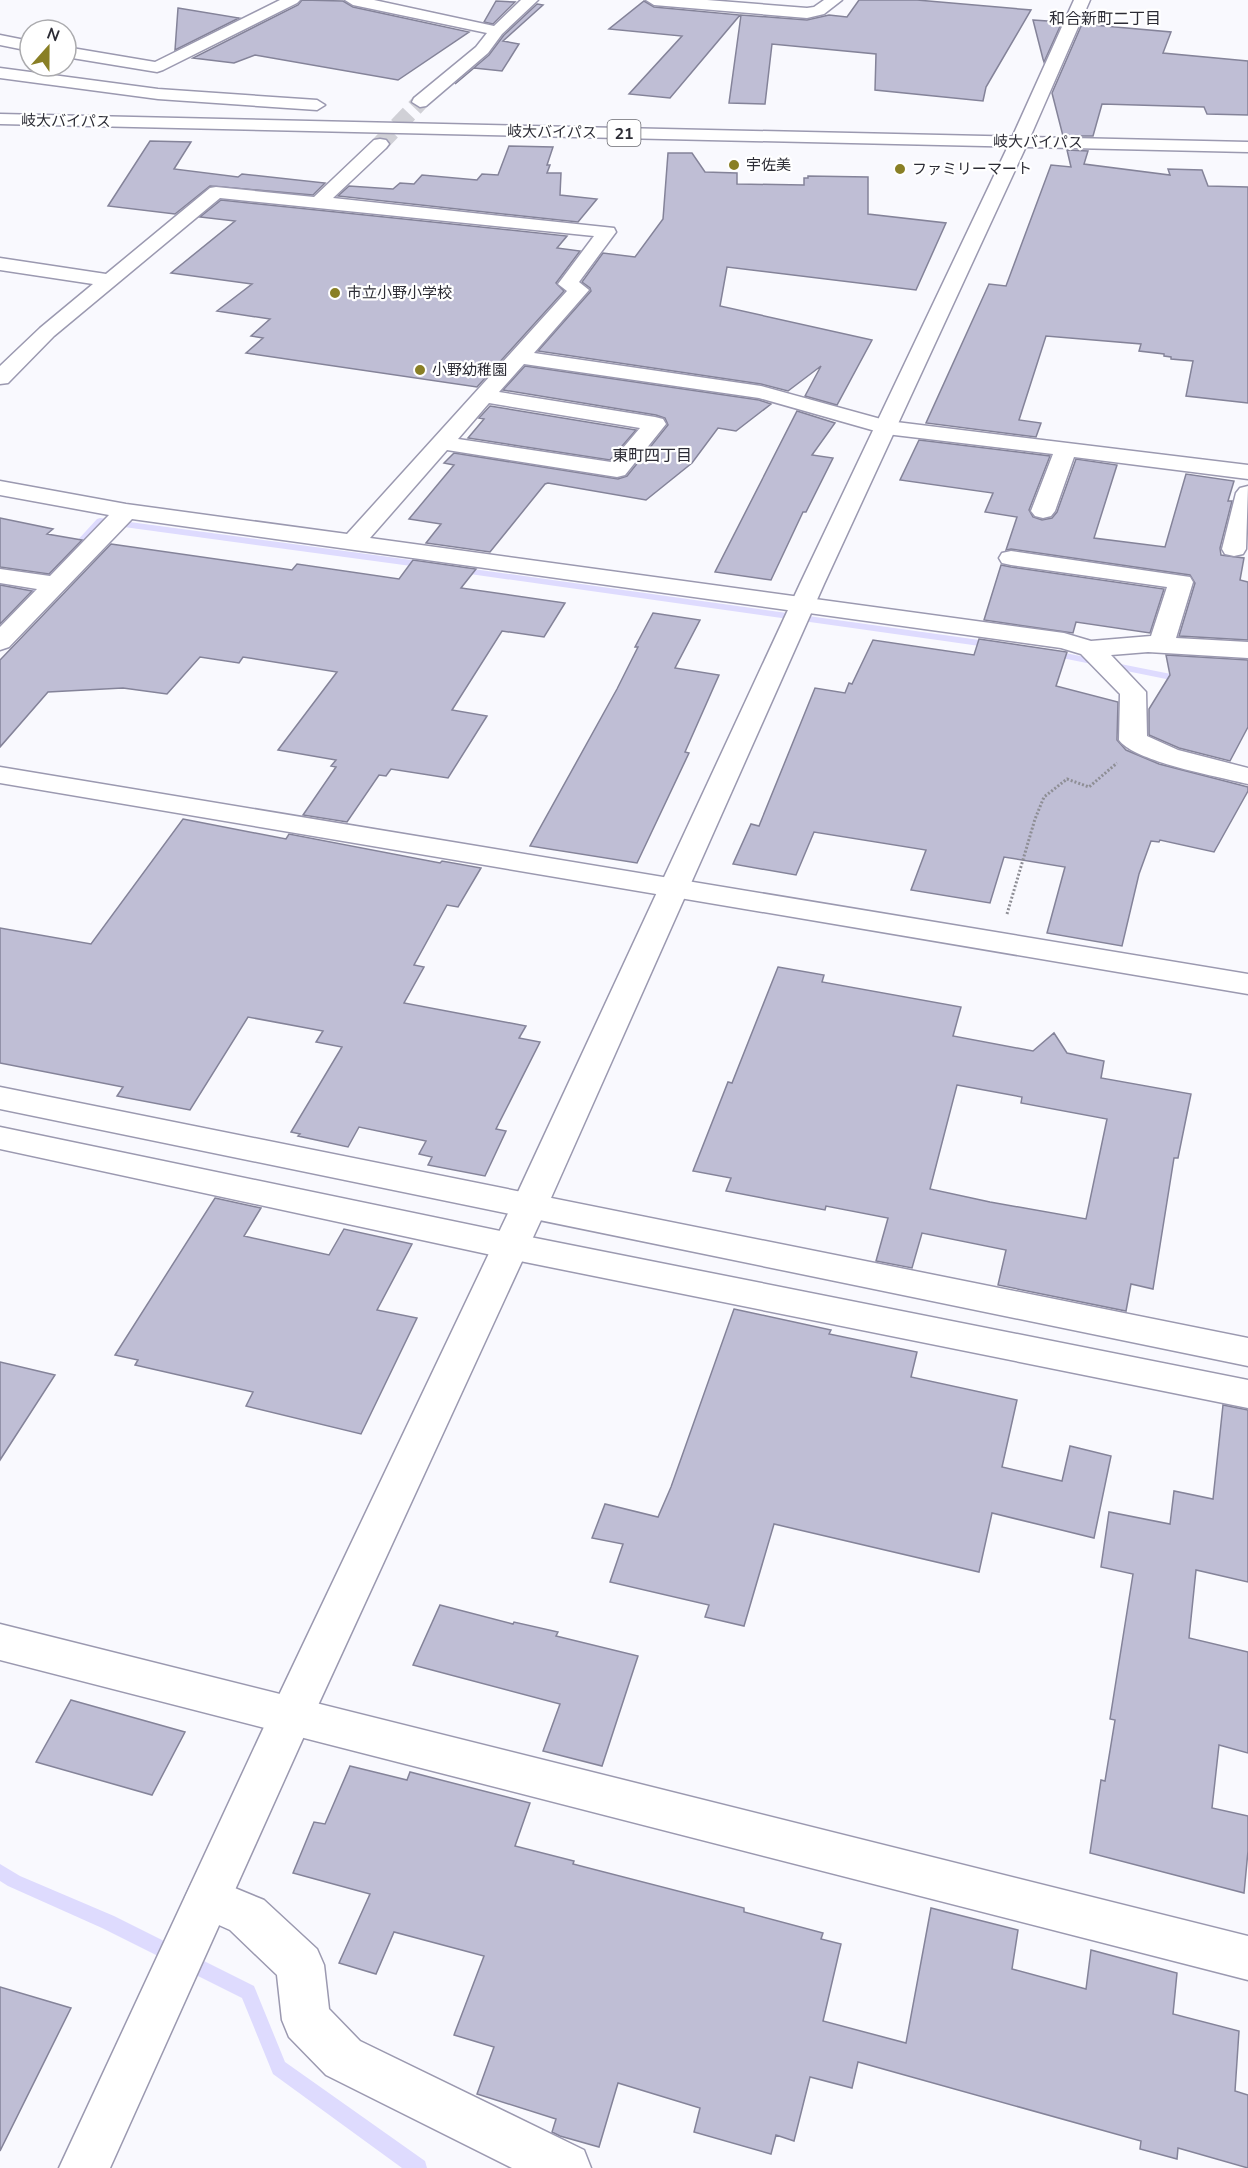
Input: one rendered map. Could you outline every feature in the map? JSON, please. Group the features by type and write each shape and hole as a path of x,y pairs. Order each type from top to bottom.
{"main road":[{"path":"78,54 157,67 292,0"},
{"path":"353,0 497,31"},
{"path":"421,107 482,50 497,31 530,0"},
{"path":"654,0 807,13 819,11 834,0"},
{"path":"84,2168 675,888 790,619 886,427 1082,0"},
{"path":"0,40 18,44"},
{"path":"0,73 158,94 336,105"},
{"name":"岐大バイパス","path":"0,109 654,122 1022,135 1248,147"},
{"name":"21","path":"563,115 631,118 654,122"},
{"name":"岐大バイパス","path":"0,119 752,136 1248,135"},
{"name":"21","path":"0,128 735,141 752,136"},
{"path":"319,202 380,144"},
{"path":"0,378 47,332 216,192 608,232 568,284 579,290 352,543"},
{"path":"0,264 109,280"},
{"path":"518,357 761,392 886,427 1248,472"},
{"path":"443,443 617,470 655,424 485,396"},
{"path":"1043,511 1066,449"},
{"path":"0,488 126,511 352,543 790,619 1064,640 1090,649 1161,645 1248,650"},
{"path":"1234,549 1248,493"},
{"path":"0,642 126,511"},
{"path":"107,530 740,619"},
{"path":"1011,558 1181,582 1161,645"},
{"path":"0,576 48,593"},
{"path":"0,596 48,593"},
{"path":"1090,649 1133,692 1133,740 1168,756 1248,776"},
{"path":"0,775 1248,984"},
{"path":"0,1098 1248,1352"},
{"path":"0,1138 510,1246 1248,1394"},
{"path":"0,1642 245,1706 292,1714 1248,1958"},
{"path":"208,1898 247,1915 300,1965 306,2020 343,2058 566,2168"}],"path":[{"path":"999,942 1035,819 1044,797 1067,779 1089,787 1140,743"}],"building":[{"path":"302,0 343,1 353,7 469,32 398,80 255,55 234,63 193,58 298,5"},
{"path":"859,0 917,0 1031,10 986,87 983,101 875,90 876,54 772,44 765,104 729,103 741,15 807,20 829,15 847,17"},
{"path":"496,1 515,2 493,24 484,22"},
{"path":"644,1 654,7 740,15 670,98 629,94 682,36 609,29"},
{"path":"537,4 543,5 503,41 519,44 502,71 474,68 455,84 489,55 504,35"},
{"path":"178,8 239,18 175,50"},
{"path":"1033,20 1062,22 1044,62 1043,59"},
{"path":"1082,24 1171,32 1163,53 1248,61 1248,115 1207,114 1204,107 1102,104 1093,136 1063,136 1052,93"},
{"path":"150,141 191,142 174,169 238,177 242,174 325,183 313,195 210,186 175,214 108,206"},
{"path":"509,146 553,147 547,173 561,173 560,195 597,199 578,222 338,196 349,186 393,189 400,183 414,184 422,175 477,180 482,174 498,175"},
{"path":"1067,150 1088,151 1084,164 1170,175 1168,169 1202,170 1208,186 1248,187 1248,403 1186,396 1193,361 1171,359 1164,354 1139,351 1141,344 1046,336 1019,420 1041,423 1036,437 926,423 989,284 1006,286 1051,165 1071,167"},
{"path":"668,153 692,153 705,172 737,173 737,184 804,185 804,178 808,176 868,177 868,214 946,223 916,290 727,267 720,306 872,340 837,405 805,396 821,366 788,391 761,384 538,351 591,291 582,282 603,253 635,257 663,219"},
{"path":"221,200 567,236 557,248 580,251 556,283 564,291 477,387 246,353 263,338 251,336 270,319 217,311 252,284 171,273 235,221 200,217"},
{"path":"525,366 759,400 771,404 736,431 718,428 692,463 646,500 548,483 490,552 426,543 441,524 409,519 454,465 444,463 454,453 618,479 627,476 668,425 665,418 656,415 503,390"},
{"path":"490,406 636,430 610,460 468,438 484,419 479,418"},
{"path":"797,411 835,423 812,455 833,458 806,512 803,512 771,580 715,572"},
{"path":"919,440 1050,456 1029,510 1033,517 1042,520 1052,518 1057,512 1076,459 1117,465 1094,538 1165,547 1186,474 1234,481 1228,501 1232,501 1220,548 1221,555 1244,558 1240,580 1248,582 1248,640 1179,636 1195,583 1190,575 1006,550 1017,517 985,512 993,493 900,480"},
{"path":"0,518 53,529 47,534 82,540 49,574 0,567"},
{"path":"111,544 292,570 297,564 399,579 413,560 476,569 461,588 565,603 544,637 502,631 452,710 487,716 448,778 391,769 386,776 379,775 347,822 303,815 336,767 331,766 336,760 278,750 337,672 243,657 239,663 200,657 167,694 123,688 48,692 0,747 0,660"},
{"path":"1001,565 1164,589 1150,633 1076,622 1073,633 984,620"},
{"path":"0,585 32,591 0,624"},
{"path":"653,613 700,620 675,668 719,675 685,752 689,753 637,863 530,846 617,689"},
{"path":"979,639 1067,652 1056,686 1118,702 1117,740 1126,750 1159,764 1248,787 1248,791 1214,852 1160,840 1159,842 1151,841 1139,874 1122,946 1047,933 1065,867 1004,857 990,903 911,890 926,850 814,832 796,875 733,864 751,824 759,826 815,688 845,693 849,683 852,684 873,640 974,655"},
{"path":"1166,655 1248,660 1248,727 1230,761 1179,748 1149,735 1149,709 1170,675"},
{"path":"183,819 286,839 289,834 440,863 442,861 481,868 458,907 447,905 414,965 424,967 404,1003 526,1026 519,1038 540,1042 496,1129 506,1131 485,1176 428,1165 432,1157 419,1154 426,1141 359,1127 348,1147 298,1136 300,1134 291,1132 342,1047 316,1042 323,1031 248,1017 190,1110 117,1096 123,1087 0,1063 0,928 91,944"},
{"path":"778,967 824,975 822,982 961,1007 953,1036 1033,1051 1054,1033 1067,1053 1104,1061 1101,1078 1191,1094 1178,1158 1174,1158 1153,1289 1131,1284 1126,1311 998,1285 1006,1250 922,1233 912,1268 876,1261 888,1218 826,1206 825,1210 726,1191 731,1178 693,1171 728,1082 732,1083","holes":["957,1085 1022,1097 1021,1103 1107,1119 1086,1219 930,1189"]},
{"path":"215,1198 261,1208 244,1236 329,1255 344,1229 412,1244 377,1310 417,1318 361,1434 246,1406 253,1392 135,1365 138,1360 115,1355"},
{"path":"734,1309 831,1330 829,1334 917,1352 911,1377 1017,1400 1002,1467 1062,1481 1070,1446 1111,1456 1094,1538 992,1513 979,1572 774,1524 744,1626 705,1617 709,1605 610,1582 623,1544 592,1538 605,1504 658,1517 671,1487"},
{"path":"0,1362 55,1375 0,1460"},
{"path":"1223,1405 1248,1410 1248,1582 1196,1570 1189,1638 1248,1652 1248,1753 1219,1745 1212,1808 1248,1816 1248,1851 1244,1893 1090,1853 1101,1780 1105,1781 1115,1720 1110,1719 1133,1574 1101,1567 1109,1512 1170,1524 1174,1491 1213,1499"},
{"path":"440,1605 513,1624 514,1622 558,1632 556,1636 638,1656 602,1766 543,1751 560,1704 413,1665"},
{"path":"71,1700 185,1732 152,1795 36,1762"},
{"path":"350,1766 407,1780 410,1772 530,1803 515,1846 574,1861 573,1864 744,1908 744,1912 823,1933 821,1939 841,1944 823,2021 906,2043 931,1908 1018,1930 1012,1969 1086,1989 1091,1950 1177,1973 1173,2014 1239,2031 1235,2091 1248,2095 1248,2168 1178,2148 1177,2159 1140,2149 1141,2141 858,2062 852,2088 810,2077 794,2141 776,2135 771,2154 694,2132 700,2108 618,2083 599,2147 560,2136 552,2132 556,2119 477,2094 494,2047 454,2035 484,1956 394,1932 376,1974 339,1963 370,1894 293,1873 314,1822 325,1824"},
{"path":"0,1987 71,2008 0,2151"}],"waterway":[{"path":"0,587 34,593 100,521 426,565"},
{"path":"459,570 994,645"},
{"path":"1050,653 1186,680"},
{"path":"0,1872 14,1881 108,1922 248,1992 279,2068 418,2168"}],"tunnel":[{"path":"380,144 420,102"}],"place":[{"name":"宇佐美","path":"734,165"},
{"name":"ファミリーマート","path":"900,169"},
{"name":"市立小野小学校","path":"335,293"},
{"name":"小野幼稚園","path":"420,370"}],"district":[{"name":"和合新町二丁目","path":"1105,18"},
{"name":"東町四丁目","path":"652,455"}]}
